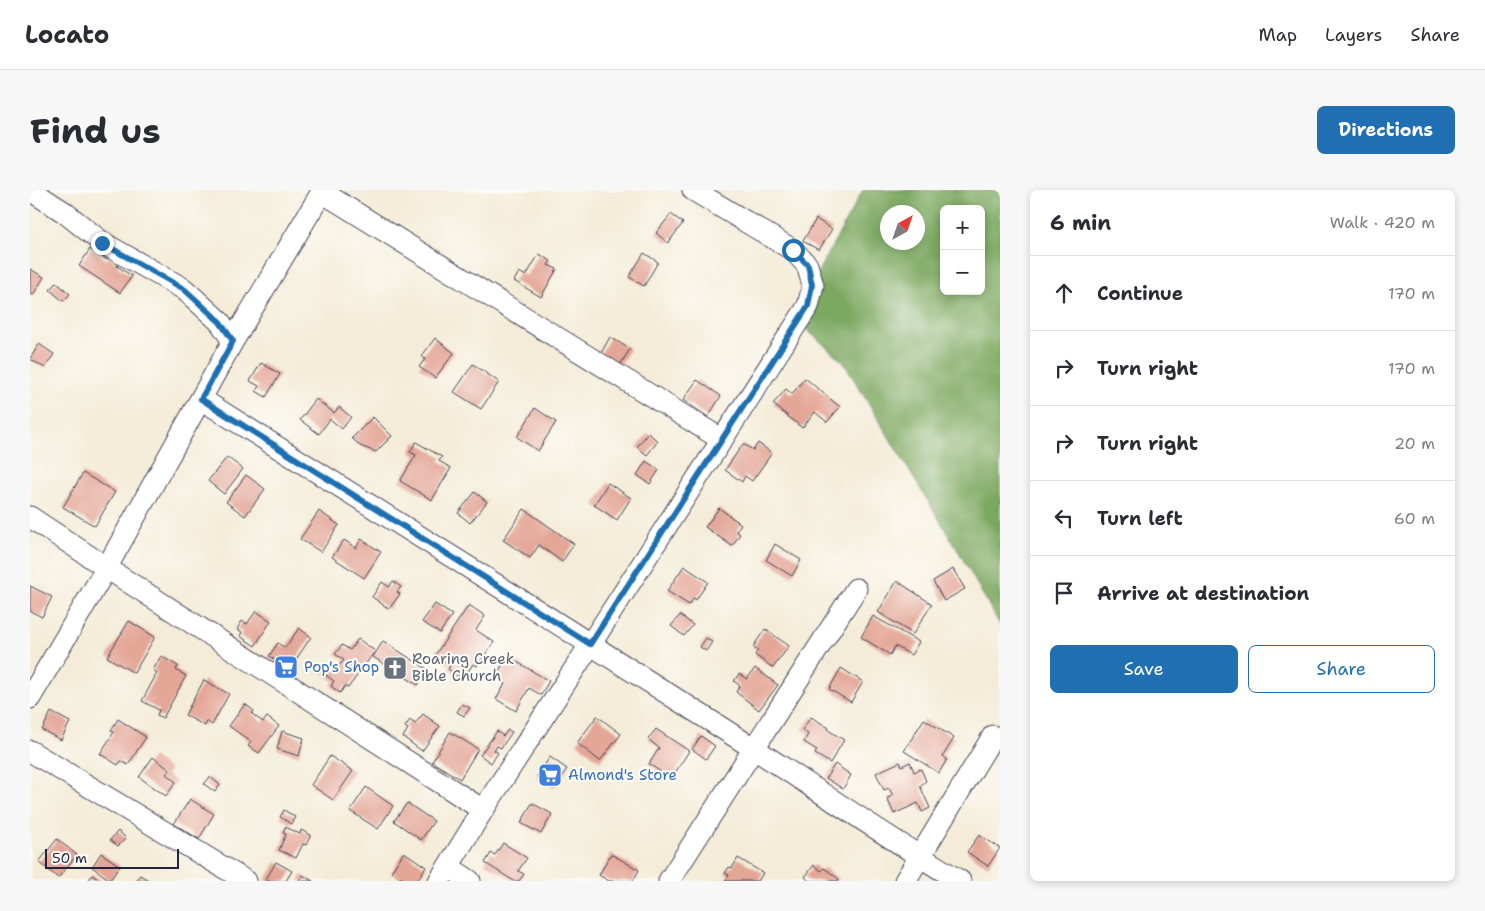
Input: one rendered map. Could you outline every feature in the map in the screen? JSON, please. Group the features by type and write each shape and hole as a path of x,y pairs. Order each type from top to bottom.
{"street":[{"path":"30,190 64,212 102,243 184,289 220,322 233,341"},
{"path":"470,881 444,874 483,810 808,306 812,285 808,265 793,250 693,190"},
{"path":"30,698 107,567 233,341 323,191 721,439"},
{"path":"201,399 590,644 960,881"},
{"path":"30,517 483,810"},
{"path":"669,881 856,589"},
{"path":"905,881 993,736"},
{"path":"30,751 246,881"}],"green space":[{"path":"863,190 1000,190 1000,625 960,554 844,363 793,317"}],"building":[{"path":"671,214 683,223 668,243 656,233"},
{"path":"816,219 832,229 819,250 803,241"},
{"path":"90,249 107,260 108,257 119,264 117,266 132,276 120,293 79,266"},
{"path":"644,253 658,262 644,286 629,277"},
{"path":"539,254 551,261 548,265 557,269 541,297 514,281 519,272 526,276"},
{"path":"30,269 44,277 33,295 30,294"},
{"path":"56,282 70,294 63,301 50,290"},
{"path":"610,337 630,349 620,365 601,353"},
{"path":"435,338 454,353 435,378 419,367 425,359 422,356"},
{"path":"39,344 54,354 45,368 30,359"},
{"path":"261,363 280,374 266,397 256,391 259,386 250,381"},
{"path":"473,364 499,382 481,409 454,392"},
{"path":"805,378 840,407 827,422 815,412 802,428 773,404 786,389 792,394"},
{"path":"697,380 721,396 708,417 683,400"},
{"path":"316,399 334,413 339,407 351,417 342,429 330,419 319,434 300,420"},
{"path":"535,408 556,422 538,451 517,437"},
{"path":"373,417 392,436 376,452 360,446 352,438"},
{"path":"648,433 658,441 647,455 637,447"},
{"path":"416,442 442,457 439,461 451,468 432,500 400,481 416,455 410,452"},
{"path":"758,443 772,453 752,481 745,476 742,482 725,470 743,444 753,450"},
{"path":"227,457 243,469 224,494 208,481"},
{"path":"646,461 659,470 650,484 637,475"},
{"path":"83,473 115,492 95,526 63,507"},
{"path":"246,475 265,489 245,516 226,502"},
{"path":"608,483 631,498 617,520 594,505"},
{"path":"475,492 487,502 470,523 458,513"},
{"path":"719,508 741,524 736,531 740,534 732,546 705,527"},
{"path":"524,509 574,544 562,562 539,545 530,558 503,540"},
{"path":"319,511 339,525 321,552 300,539"},
{"path":"361,539 381,552 364,578 332,557 344,540 356,548"},
{"path":"775,544 801,560 792,576 766,560"},
{"path":"684,566 708,582 696,600 694,598 689,605 667,591"},
{"path":"953,569 965,589 944,601 933,581"},
{"path":"393,581 401,587 397,592 400,594 389,609 372,597 382,582 389,587"},
{"path":"897,581 932,604 913,634 878,612"},
{"path":"30,586 52,597 42,617 30,611"},
{"path":"435,604 452,615 440,633 422,622"},
{"path":"469,605 485,616 476,630 494,642 477,666 473,664 463,679 448,669 450,666 435,655"},
{"path":"256,611 271,621 255,646 240,636 242,632 237,629 242,621 247,624"},
{"path":"680,615 693,625 684,636 671,626"},
{"path":"873,616 919,642 911,655 895,646 890,655 861,637"},
{"path":"129,621 155,637 134,673 107,657"},
{"path":"299,628 311,637 289,670 269,656 278,643 285,648"},
{"path":"765,629 789,646 773,668 755,655 758,650 753,647"},
{"path":"706,638 712,642 706,651 700,647"},
{"path":"358,639 375,651 348,688 345,686 340,693 331,686 334,681 323,673 331,662 338,667 344,660 335,654 342,645 350,650"},
{"path":"383,641 427,669 418,685 373,657"},
{"path":"161,656 178,666 176,670 186,676 163,718 157,715 159,710 142,701 157,673 153,670"},
{"path":"507,656 549,681 541,695 529,688 516,711 496,699 505,684 495,678"},
{"path":"755,668 778,685 759,710 736,692 740,686 734,681 739,674 747,679"},
{"path":"841,668 863,682 851,702 829,689"},
{"path":"204,680 229,694 212,725 207,721 205,726 185,715"},
{"path":"245,704 254,711 252,714 263,722 267,717 279,726 259,753 248,746 251,742 229,726"},
{"path":"462,704 470,708 464,716 457,712"},
{"path":"51,712 70,722 61,740 42,730"},
{"path":"423,714 440,726 422,751 403,737 408,729 405,727 410,720 415,724"},
{"path":"597,716 621,734 600,761 577,743"},
{"path":"811,717 844,740 830,763 815,754 817,750 804,742 808,734 802,730"},
{"path":"118,719 146,737 128,765 121,761 118,765 100,754 114,732 111,730"},
{"path":"924,719 954,738 943,756 947,759 939,773 904,751"},
{"path":"656,729 689,751 671,779 649,764 659,748 648,739"},
{"path":"508,730 512,732 501,748 497,746 494,750 498,753 491,763 480,755 497,731 503,736"},
{"path":"282,731 304,738 299,756 277,749"},
{"path":"450,732 478,749 460,779 432,762"},
{"path":"701,736 715,746 706,759 692,749"},
{"path":"330,756 353,771 333,800 311,785"},
{"path":"153,757 170,770 166,774 176,782 166,796 139,777"},
{"path":"550,757 567,769 554,788 537,776"},
{"path":"900,762 902,766 910,762 914,772 921,769 926,781 920,786 930,808 922,812 918,803 894,814 887,798 893,796 889,788 884,790 876,773"},
{"path":"835,764 851,775 843,789 826,778"},
{"path":"210,777 220,785 215,792 204,784"},
{"path":"366,787 393,806 378,829 350,811"},
{"path":"190,799 214,814 199,839 174,824"},
{"path":"407,803 434,821 421,840 394,821"},
{"path":"532,803 552,814 541,834 521,823"},
{"path":"284,810 295,817 291,824 280,817"},
{"path":"285,827 300,834 301,830 311,835 306,845 303,844 296,858 279,850 286,834 283,833"},
{"path":"118,831 126,838 118,846 110,840"},
{"path":"979,835 1000,848 988,866 967,852"},
{"path":"57,839 77,855 58,878 39,862"},
{"path":"503,843 527,858 518,871 524,874 519,881 514,881 485,863 491,853 495,855"},
{"path":"404,852 426,867 417,881 406,881 391,872"},
{"path":"101,853 120,866 110,880 92,867"},
{"path":"611,854 639,870 633,881 609,881 599,875"},
{"path":"738,858 763,873 758,881 725,881 729,875 725,873 729,867 732,868"},
{"path":"276,862 292,871 286,881 265,881"},
{"path":"814,865 821,871 824,868 839,879 838,881 809,881 805,877"},
{"path":"92,875 102,881 88,881"},
{"path":"140,875 150,881 136,881"},
{"path":"302,875 313,881 299,881"}],"place":[{"name":"Pop's Shop","path":"286,667"},
{"name":"Roaring Creek Bible Church","path":"395,668"},
{"name":"Almond's Store","path":"550,775"}],"route":[{"path":"102,243 184,289 220,322 233,341 201,399 590,644 808,306 812,285 808,265 793,250"}]}
